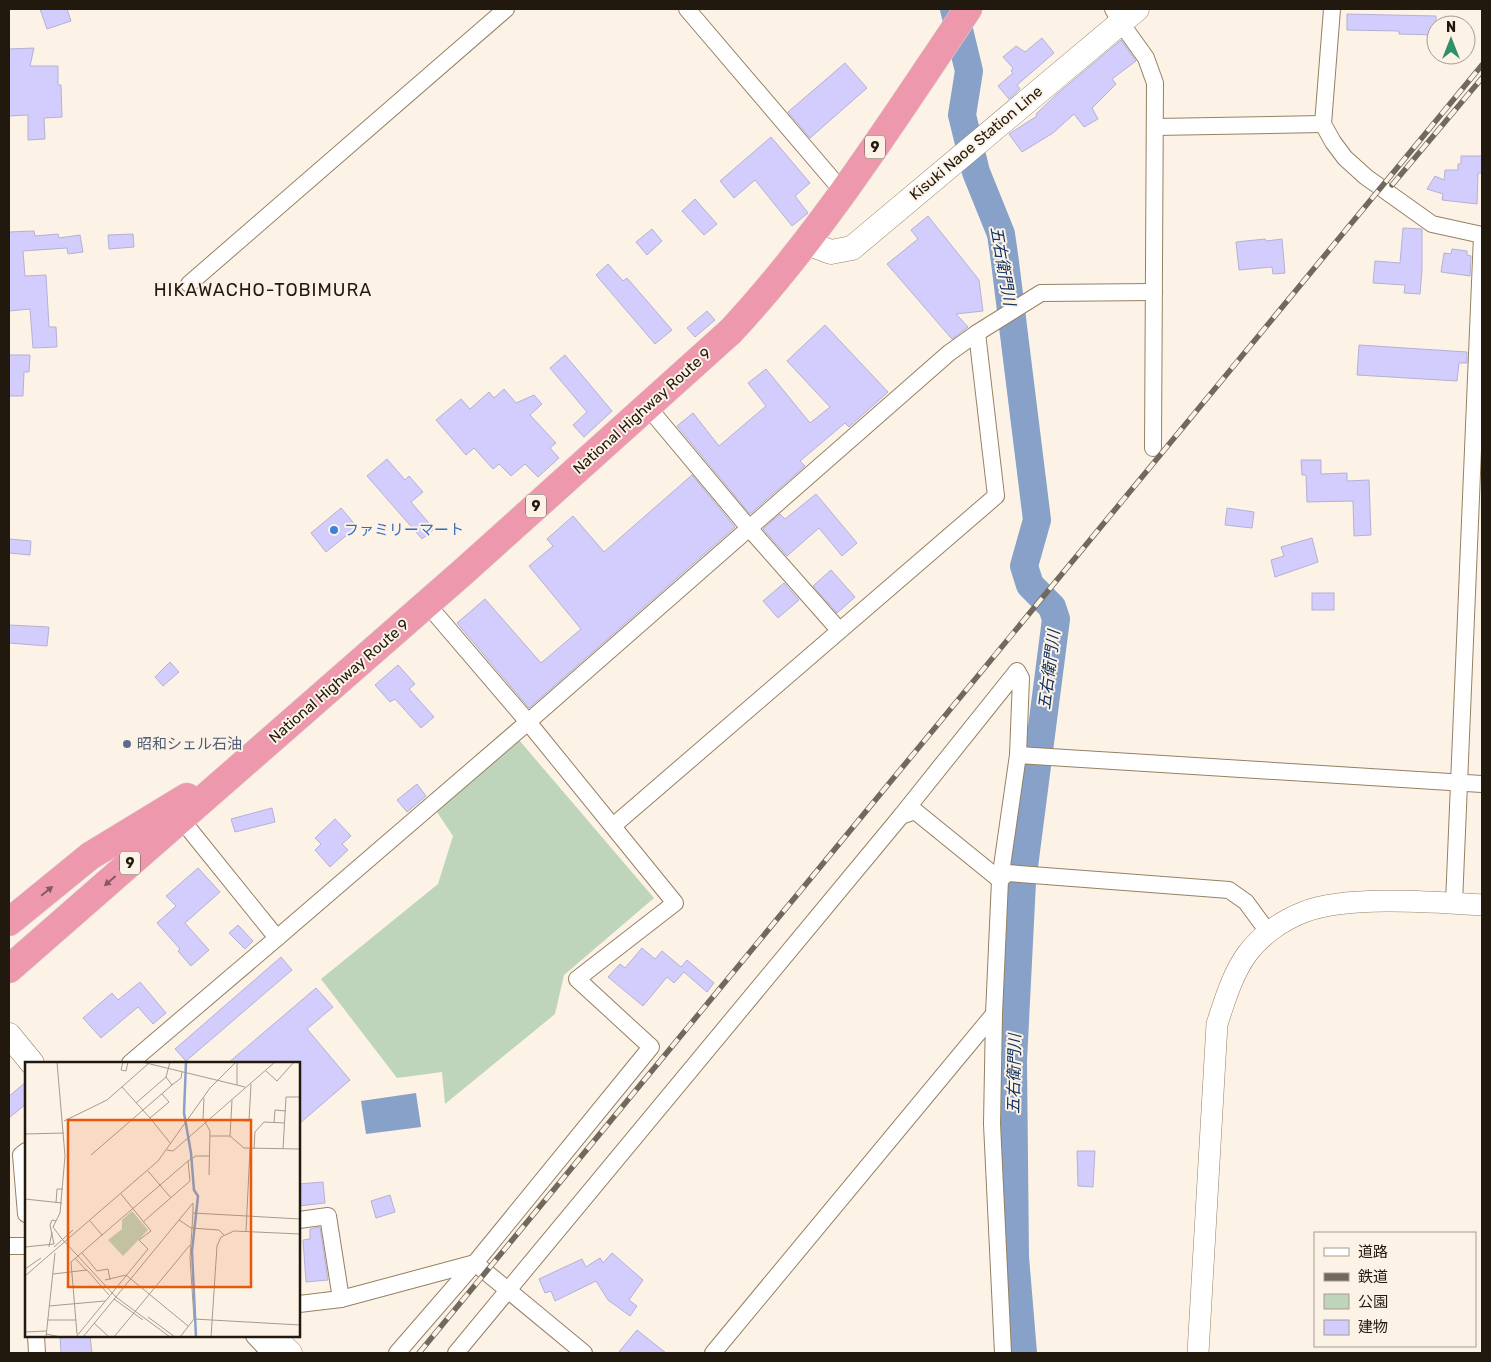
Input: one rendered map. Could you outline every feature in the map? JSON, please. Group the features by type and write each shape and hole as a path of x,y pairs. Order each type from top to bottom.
{"highway":[{"name":"National Highway Route 9","path":"9,969 427,604 731,331 763,297 807,243 844,193 968,9"},
{"name":"National Highway Route 9","path":"9,922 90,856 252,757"}],"main road":[{"name":"Kisuki Naoe Station Line","path":"807,243 831,252 852,248 1124,14"},
{"path":"9,1035 31,1062"},
{"path":"274,1337 290,1353"}],"street":[{"path":"189,284 506,9"},
{"path":"688,9 844,193"},
{"path":"1332,9 1323,124 1345,158 1366,176 1432,224 1482,234 1454,903"},
{"path":"1124,14 1146,58 1155,83 1153,448"},
{"path":"1155,127 1323,124"},
{"path":"131,1062 528,722 949,353 977,333 1042,293 1154,292"},
{"path":"613,826 996,496 977,333"},
{"path":"647,406 748,528 840,630"},
{"path":"397,1353 475,1263 651,1047 577,979 675,903 528,722 427,604"},
{"path":"456,1353 901,816 1018,671 1021,678 1018,755 1000,880 994,1014 992,1124 1003,1353"},
{"path":"1018,755 1482,784"},
{"path":"901,816 916,811 1000,880"},
{"path":"181,819 277,938"},
{"path":"1000,880 1007,873 1230,890 1246,902 1268,932"},
{"path":"1198,1353 1217,1024 1230,984 1247,954 1268,932 1305,911 1352,902 1482,905"},
{"path":"713,1353 994,1014"},
{"path":"25,1152 21,1155 25,1202"},
{"path":"300,1220 328,1216 341,1298"},
{"path":"9,1246 25,1246"},
{"path":"475,1263 584,1353"},
{"path":"300,1304 341,1298 475,1263"},
{"path":"36,1337 37,1353"},
{"path":"255,1337 270,1353"}],"green space":[{"path":"519,740 654,898 564,975 555,1014 445,1104 442,1072 397,1078 321,979 438,884 453,836 437,812"}],"water":[{"path":"416,1093 421,1127 366,1134 361,1101"}],"building":[{"path":"40,9 67,9 71,21 47,29"},
{"path":"1347,14 1426,16 1426,35 1399,34 1399,31 1347,30"},
{"path":"1042,38 1054,53 1017,85 1020,89 1009,99 998,86 1013,73 1011,71 1013,68 1003,57 1016,46 1025,52"},
{"path":"1121,40 1136,61 1112,79 1116,84 1092,108 1098,119 1084,127 1074,114 1053,133 1022,152 1009,134 1037,116 1036,114 1057,94"},
{"path":"34,48 30,66 58,66 58,85 61,85 62,117 44,118 45,139 28,140 28,115 9,116 9,49"},
{"path":"845,63 867,88 810,138 788,112"},
{"path":"771,137 810,183 795,196 808,213 792,226 755,180 734,198 720,181"},
{"path":"1461,156 1482,156 1482,173 1478,173 1477,204 1442,200 1443,194 1427,189 1435,176 1444,180 1445,170 1458,170 1458,164 1461,164"},
{"path":"695,199 717,224 704,235 682,211"},
{"path":"928,216 979,280 983,311 956,314 968,327 952,339 887,264 918,239 911,230"},
{"path":"1403,228 1422,229 1420,294 1404,293 1405,285 1373,283 1375,261 1400,263"},
{"path":"652,229 662,241 647,255 636,242"},
{"path":"34,231 35,236 58,234 59,238 80,235 83,252 68,254 67,248 23,251 25,276 46,275 49,327 56,327 57,347 33,348 30,309 9,311 9,232"},
{"path":"133,234 134,247 109,249 108,235"},
{"path":"1265,239 1266,241 1282,239 1285,273 1273,274 1272,267 1239,270 1236,242"},
{"path":"1452,249 1467,251 1467,255 1471,256 1470,276 1441,272 1444,253 1451,254"},
{"path":"608,264 623,281 627,278 672,330 655,344 596,275"},
{"path":"707,311 715,320 695,337 687,328"},
{"path":"825,325 888,392 849,427 845,423 800,461 805,466 750,514 677,426 693,413 719,446 766,406 748,383 766,369 810,423 830,407 787,361"},
{"path":"1359,345 1467,352 1467,363 1459,363 1457,381 1357,375"},
{"path":"9,355 30,355 29,372 24,372 23,396 9,396"},
{"path":"565,355 612,411 584,437 573,425 587,412 550,368"},
{"path":"504,389 516,403 534,395 542,404 530,415 556,443 550,448 559,458 538,477 525,464 511,476 499,464 493,469 474,448 466,455 436,420 461,399 470,409 489,392 494,398"},
{"path":"387,459 405,480 409,476 423,492 411,502 434,529 422,539 367,476"},
{"path":"1301,460 1321,460 1321,474 1347,473 1347,481 1369,480 1371,535 1354,536 1353,501 1307,502 1306,475 1302,475"},
{"path":"692,475 735,527 529,708 457,623 485,599 541,663 581,629 529,566 553,546 547,539 573,516 604,552"},
{"path":"816,494 857,543 842,556 819,528 787,556 763,529 780,514 785,519"},
{"name":"ファミリーマート","path":"341,508 357,527 326,552 311,533"},
{"path":"1227,508 1254,512 1252,528 1225,525"},
{"path":"1312,538 1318,562 1275,577 1271,560 1284,556 1281,547"},
{"path":"9,539 31,541 30,555 9,553"},
{"path":"831,570 855,597 837,613 813,586"},
{"path":"784,583 799,600 778,618 763,601"},
{"path":"1312,593 1334,593 1334,610 1312,610"},
{"path":"9,625 49,627 47,646 9,643"},
{"path":"170,662 179,672 163,686 155,677"},
{"path":"398,665 415,684 409,689 434,717 421,728 395,699 390,702 375,685"},
{"path":"417,784 426,796 407,812 397,800"},
{"path":"272,808 275,822 235,832 231,819"},
{"path":"335,819 351,836 342,844 348,850 330,867 315,850 321,844 315,838"},
{"path":"198,868 220,892 185,923 209,950 191,966 178,951 180,949 157,923 176,906 166,896"},
{"path":"238,925 253,941 245,949 229,933"},
{"path":"642,948 655,959 662,951 681,967 687,960 714,983 707,992 684,972 674,983 667,977 643,1006 608,977 620,964 625,968"},
{"path":"281,957 292,970 186,1061 175,1049"},
{"path":"140,982 166,1013 153,1024 138,1007 101,1038 83,1018 112,993 118,1000"},
{"path":"316,988 333,1007 307,1029 350,1080 300,1123 300,1062 229,1062"},
{"path":"25,1083 25,1105 9,1118 9,1096"},
{"path":"1077,1151 1095,1151 1093,1187 1078,1186"},
{"path":"323,1182 325,1203 300,1206 300,1184"},
{"path":"390,1195 395,1212 376,1218 371,1201"},
{"path":"320,1227 328,1280 306,1282 303,1240 310,1239 310,1229"},
{"path":"612,1253 643,1280 629,1300 637,1306 630,1316 608,1300 596,1281 555,1301 551,1291 545,1293 539,1279 582,1259 586,1267 600,1258 603,1263"},
{"path":"637,1330 666,1353 618,1353"},
{"path":"60,1337 90,1337 92,1353 61,1353"}],"waterway":[{"name":"五右衛門川","path":"954,9 969,71 962,115 976,172 1001,234 1005,262 1037,520 1024,566 1030,585 1052,607 1056,619 1022,882 1013,1061 1015,1257 1023,1353"}],"railway":[{"path":"419,1353 1482,65"},
{"path":"1392,185 1482,78"}],"place":[{"name":"ファミリーマート","path":"334,530"},
{"name":"昭和シェル石油","path":"127,744"}],"district":[{"name":"HIKAWACHO-TOBIMURA","path":"263,290"}]}
